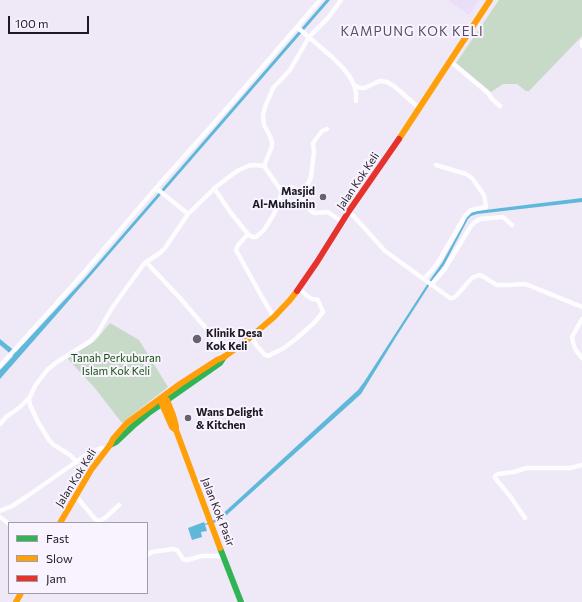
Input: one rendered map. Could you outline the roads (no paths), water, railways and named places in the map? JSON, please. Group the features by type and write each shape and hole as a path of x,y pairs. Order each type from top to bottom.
{"street":[{"path":"0,366 158,189 298,28 320,0"},
{"path":"264,166 272,146 271,139 264,125 263,115 273,88 290,70 309,37 328,18 341,0"},
{"name":"Jalan Kok Keli","path":"108,447 116,442 164,401 220,363 226,356 274,317 299,288 490,0"},
{"path":"298,28 337,61 350,77 354,85 356,101"},
{"path":"450,61 488,93 500,106"},
{"path":"354,85 360,88 365,88 379,81 387,82 394,86 419,108"},
{"path":"299,191 308,184 314,152 313,144 322,131 327,129"},
{"path":"77,462 49,440 38,422 30,405 29,399 37,382 52,366 89,342 97,334 112,308 146,262 165,248 188,214 224,180 241,168 254,165 264,166 282,192"},
{"path":"424,279 440,259 465,216 471,210 486,207 484,195 472,178 466,174 436,165"},
{"path":"214,188 231,213 252,237 256,237 264,230 274,214 282,192 291,187 299,191 310,210 314,213 328,212 342,222"},
{"path":"158,189 188,214"},
{"path":"349,211 381,247 447,297 453,298 472,278 479,275 497,285 528,285 582,307"},
{"path":"431,285 444,270 470,226 474,222 480,219 504,217 512,225"},
{"path":"248,234 238,245 236,250 274,317"},
{"path":"146,262 185,303 226,356"},
{"path":"250,337 265,355 268,356 284,348 298,338 315,322 323,312 318,300 312,299 299,288"},
{"path":"582,319 572,337 575,349 582,358"},
{"name":"Jalan Kok Keli","path":"61,522 91,470 113,439 127,423 180,384 217,360 226,356"},
{"path":"143,411 150,409 164,401 177,389 180,384"},
{"path":"150,412 160,411 171,417 176,393"},
{"path":"0,424 6,417 20,407 31,395"},
{"name":"Jalan Kok Pasir","path":"164,401 176,426 176,430 240,602"},
{"path":"0,511 12,506 94,451 108,447"},
{"path":"525,518 495,476 526,468 570,468 582,465"},
{"path":"76,496 95,519 99,521 105,518 119,505"},
{"path":"0,517 8,523"},
{"path":"148,554 152,552 174,549 187,560 202,556 224,556"}],"water":[{"path":"326,0 330,0 0,379 0,370 13,356 0,345 0,339 16,352 84,279"},
{"path":"582,198 582,202 477,214 471,216 444,265 396,337 361,394 220,521 205,525 207,531 201,532 202,537 192,540 188,528 204,522 205,524 217,519 358,390 442,263 466,218 471,213"}],"place":[{"name":"Masjid Al-Muhsinin","path":"323,197"},
{"name":"Klinik Desa Kok Keli","path":"197,339"},
{"name":"Wans Delight & Kitchen","path":"188,418"}],"district":[{"name":"KAMPUNG KOK KELI","path":"412,32"}],"park label":[{"name":"Tanah Perkuburan Islam Kok Keli","path":"116,364"}]}
